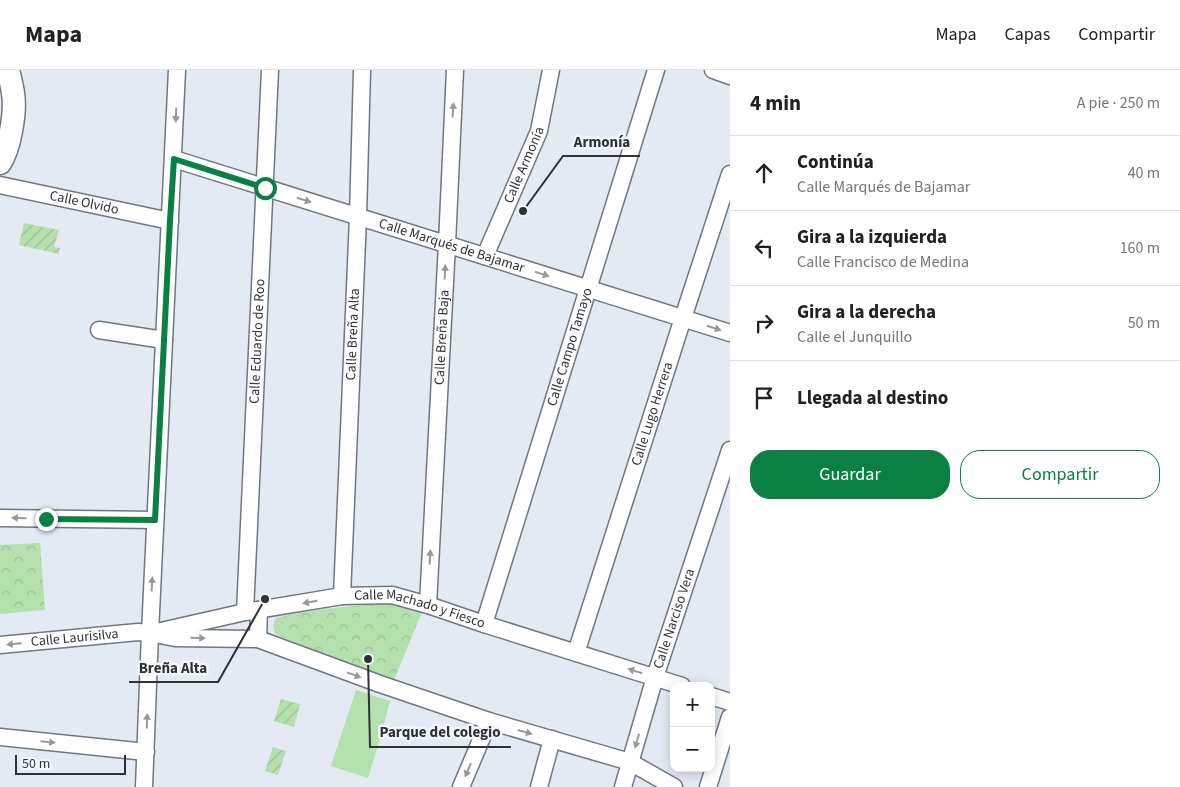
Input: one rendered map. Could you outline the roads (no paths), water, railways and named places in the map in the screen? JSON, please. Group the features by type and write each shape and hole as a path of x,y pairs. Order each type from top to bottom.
{"main road":[{"path":"0,163 10,138 7,112 14,95 8,70"}],"street":[{"path":"144,787 155,520 178,70"},
{"name":"Calle Eduardo de Roo","path":"258,639 252,611 270,70"},
{"name":"Calle Breña Alta","path":"342,596 358,217 362,70"},
{"name":"Calle Breña Baja","path":"428,605 455,70"},
{"name":"Calle Armonía","path":"486,256 539,131 551,70"},
{"name":"Calle Campo Tamayo","path":"484,624 656,70"},
{"path":"713,70 730,76"},
{"name":"Calle Marqués de Bajamar","path":"174,159 730,333"},
{"name":"Calle Lugo Herrera","path":"576,653 682,318 730,174"},
{"name":"Calle Olvido","path":"0,185 170,221"},
{"path":"99,330 164,340"},
{"name":"Calle Narciso Vera","path":"623,787 655,677 730,450"},
{"path":"0,518 155,520"},
{"name":"Calle Machado y Fiesco","path":"150,633 252,611 342,596 392,595 670,682"},
{"name":"Calle Laurisilva","path":"0,645 138,632 150,633"},
{"path":"150,633 175,638 258,639 488,721 630,762 674,787"},
{"path":"715,697 730,702"},
{"path":"708,787 730,717"},
{"path":"461,787 488,721"},
{"path":"0,737 146,752"},
{"path":"539,787 552,740"}],"place":[{"name":"Armonía","path":"523,211"},
{"name":"Breña Alta","path":"265,599"},
{"name":"Parque del colegio","path":"368,659"}]}
